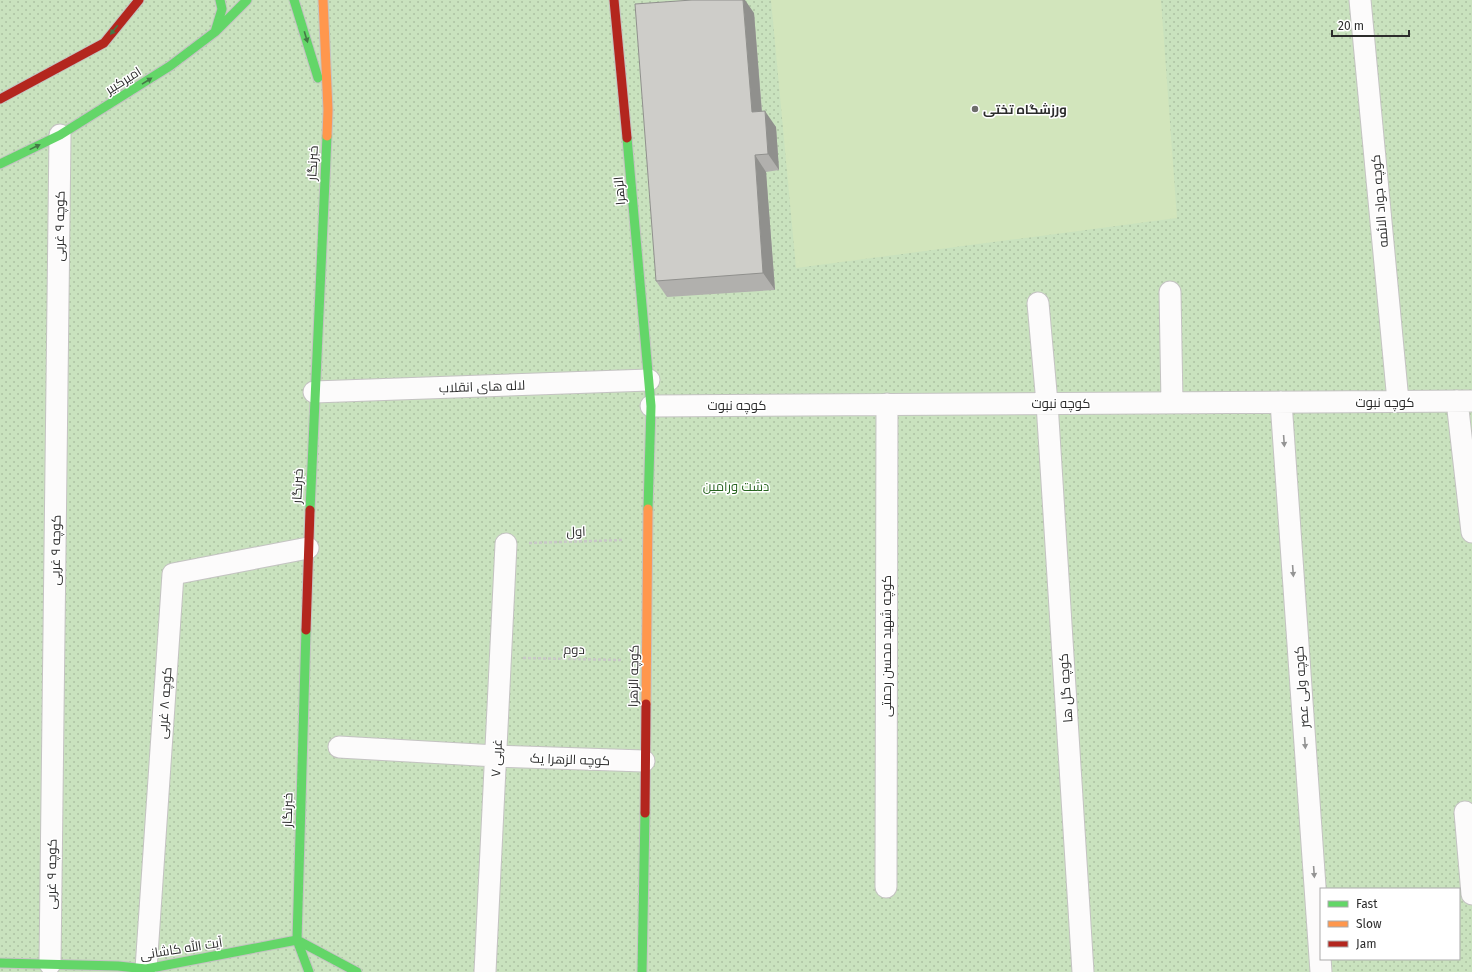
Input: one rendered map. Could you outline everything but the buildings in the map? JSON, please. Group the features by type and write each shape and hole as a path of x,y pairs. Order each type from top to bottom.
{"street":[{"path":"0,99 104,43 139,0"},
{"path":"215,32 222,9 220,0"},
{"name":"امیرکبیر","path":"0,164 60,135 170,66 215,32 247,0"},
{"path":"294,0 328,110"},
{"name":"خبرنگار","path":"309,972 297,940 308,548 328,110 323,0"},
{"name":"الزهرا","path":"614,0 649,380"},
{"name":"کوچه جواد الائمه","path":"1360,0 1398,401"},
{"name":"کوچه ۹ غربی","path":"50,964 60,135"},
{"path":"1170,292 1172,403"},
{"name":"کوچه گل ها","path":"1038,303 1046,403 1082,972"},
{"name":"لاله های انقلاب","path":"314,392 649,380"},
{"name":"کوچه الزهرا","path":"642,972 644,761 647,660 647,539 651,406 649,380"},
{"path":"1465,401 1472,532"},
{"name":"کوچه نبوت","path":"651,406 1465,401"},
{"name":"کوچه ولی عصر","path":"1281,402 1320,958"},
{"name":"کوچه شهید محسن رحمتی","path":"886,887 887,404"},
{"name":"۷ غربی","path":"485,972 506,544"},
{"name":"کوچه ۸ غربی","path":"146,969 172,574 308,548"},
{"name":"کوچه الزهرا یک","path":"340,747 496,756 644,761"},
{"path":"1465,812 1472,894"},
{"path":"297,940 357,972"},
{"name":"آیت الله کاشانی","path":"0,962 117,969 146,969 297,940"},
{"name":"کوچه ولی عصر","path":"1320,960 1321,972"}],"path":[{"name":"اول","path":"506,544 647,539"},
{"name":"دوم","path":"501,658 647,660"}],"green space":[{"name":"دشت ورامین","path":"0,0 1472,0 1472,972 0,972"},
{"name":"ورزشگاه تختی","path":"771,0 1161,0 1177,218 796,268"}],"traffic: fast":[{"path":"215,32 222,9 220,0"},
{"path":"0,164 60,135 170,66 215,32 247,0"},
{"path":"294,0 318,78"},
{"path":"310,510 327,136"},
{"path":"627,138 651,406 648,509"},
{"path":"306,630 297,940 309,972"},
{"path":"642,972 645,813"},
{"path":"0,963 118,966 146,969 297,940 357,972"}],"traffic: slow":[{"path":"323,0 328,110 327,136"},
{"path":"646,704 648,509"}],"traffic: jam":[{"path":"0,99 104,43 139,0"},
{"path":"614,0 627,138"},
{"path":"306,630 310,510"},
{"path":"645,813 646,704"}],"place":[{"name":"ورزشگاه تختی","path":"975,109"}]}
